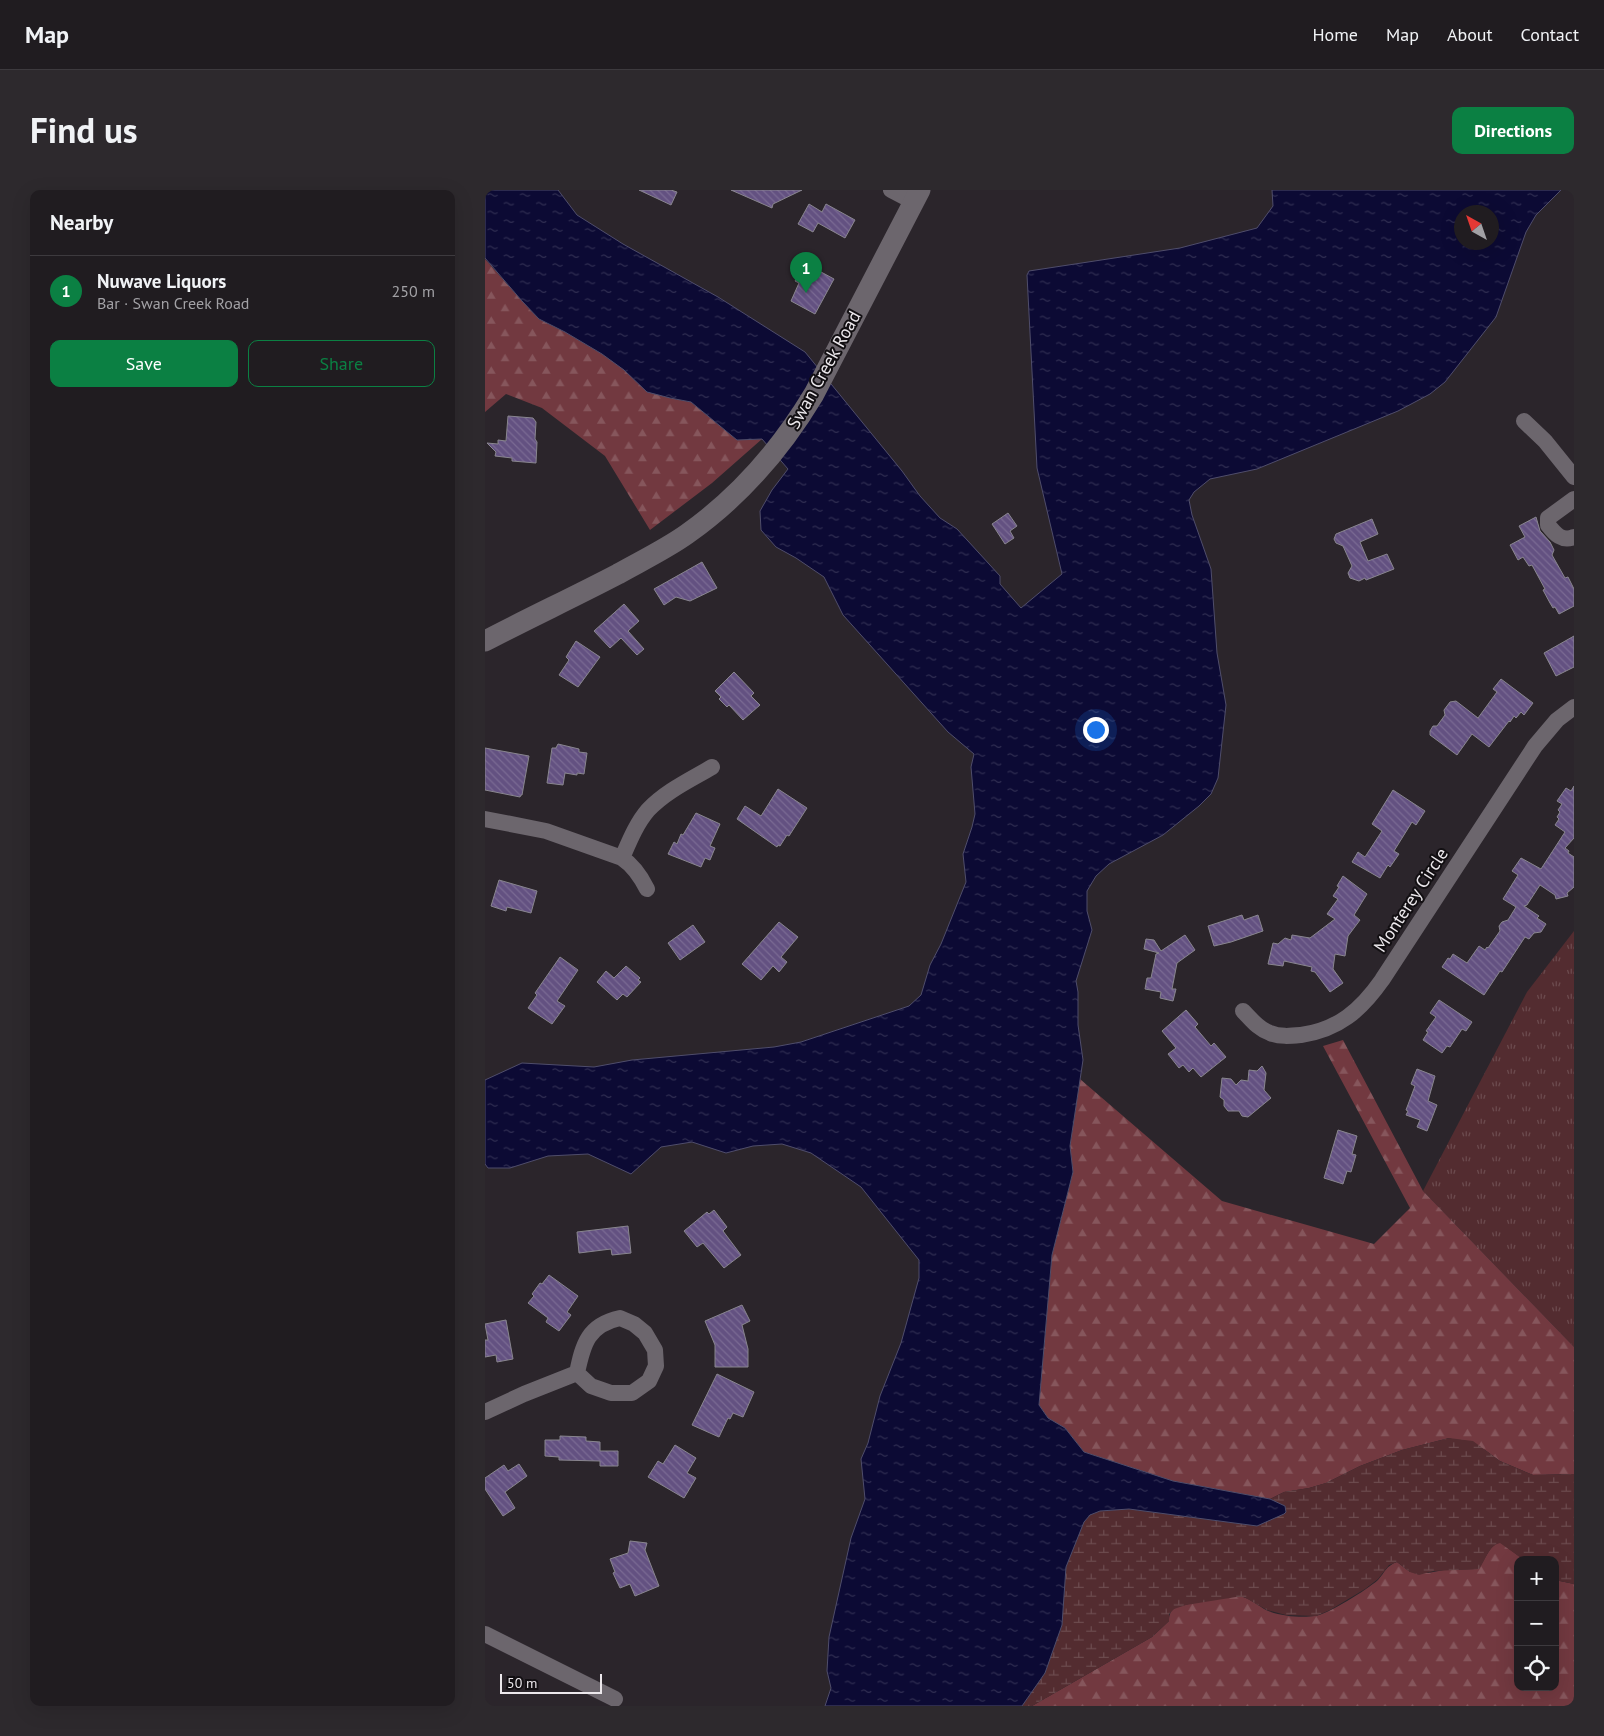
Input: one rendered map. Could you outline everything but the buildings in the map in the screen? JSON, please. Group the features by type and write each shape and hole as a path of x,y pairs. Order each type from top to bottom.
{"street":[{"path":"891,190 917,196"},
{"name":"Swan Creek Road","path":"485,641 653,556 687,534 718,510 769,461 798,421 917,196"},
{"path":"1524,421 1545,441 1574,477"},
{"path":"1574,499 1548,518 1548,525 1561,538 1569,539 1574,537"},
{"name":"Monterey Circle","path":"1243,1011 1259,1028 1270,1033 1289,1036 1312,1034 1329,1028 1338,1024 1358,1009 1383,980 1535,746 1557,720 1574,706"},
{"path":"622,858 637,826 647,812 665,794 712,767"},
{"path":"485,819 571,838 622,858 639,874 647,889"},
{"path":"620,1318 634,1324 645,1333 655,1350 656,1366 649,1381 632,1393 611,1393 596,1388 591,1386 577,1373 580,1357 586,1342 593,1330 606,1321 620,1318"},
{"path":"485,1412 523,1394 577,1373"},
{"path":"485,1634 615,1699"}],"green space":[{"path":"485,259 539,319 602,354 670,398 691,402 737,440 762,439 712,483 650,530 605,456 542,408 506,394 485,412"},
{"path":"1574,931 1574,1347 1423,1191 1527,992"},
{"path":"1343,1040 1423,1191 1574,1347 1574,1474 1533,1475 1500,1461 1485,1450 1449,1438 1402,1450 1360,1466 1326,1483 1284,1492 1270,1499 1173,1481 1084,1452 1065,1428 1048,1418 1039,1405 1052,1255 1073,1172 1070,1146 1080,1079 1222,1201 1374,1244 1410,1208 1323,1046"},
{"path":"1449,1438 1473,1441 1500,1461 1533,1475 1574,1474 1574,1584 1559,1581 1559,1556 1518,1556 1500,1543 1490,1550 1479,1569 1434,1571 1419,1575 1410,1572 1397,1562 1389,1565 1378,1579 1365,1589 1330,1610 1316,1616 1286,1615 1267,1610 1244,1597 1186,1605 1174,1609 1169,1614 1169,1621 1152,1637 1032,1706 1022,1706 1045,1673 1062,1625 1066,1567 1084,1522 1090,1515 1100,1511 1129,1509 1257,1526 1285,1506 1270,1499 1284,1492 1326,1483 1360,1466 1402,1450"},
{"path":"1500,1542 1519,1556 1514,1556 1514,1691 1559,1691 1559,1581 1574,1584 1574,1706 1032,1706 1152,1637 1169,1621 1172,1611 1180,1606 1197,1602 1243,1597 1277,1614 1297,1617 1321,1615 1338,1607 1373,1584 1388,1567 1397,1562 1410,1572 1428,1573 1444,1570 1478,1569 1496,1544"}],"water":[{"path":"485,190 558,190 577,215 623,244 718,297 805,352 902,471 920,496 940,518 957,529 1000,576 1000,584 1021,608 1062,574 1037,468 1027,275 1029,271 1180,248 1257,228 1273,206 1272,190 1561,190 1536,215 1526,232 1496,317 1445,382 1430,394 1398,411 1257,469 1210,479 1194,492 1189,500 1192,515 1211,569 1217,653 1226,705 1218,778 1211,794 1199,806 1163,835 1109,864 1096,876 1087,891 1087,911 1092,930 1076,981 1078,1025 1083,1060 1070,1146 1073,1172 1052,1255 1039,1405 1048,1418 1065,1428 1084,1452 1173,1481 1270,1499 1285,1506 1286,1512 1257,1526 1129,1509 1100,1511 1090,1515 1084,1522 1066,1567 1062,1625 1045,1673 1022,1706 825,1706 831,1688 827,1671 829,1637 851,1538 865,1499 861,1459 868,1443 880,1396 901,1343 919,1278 919,1260 861,1187 811,1153 782,1144 753,1146 726,1153 692,1142 661,1147 631,1174 588,1154 548,1156 510,1168 488,1168 485,1164 485,1080 522,1063 594,1067 632,1060 774,1047 801,1042 909,1006 921,995 930,965 941,944 966,882 963,854 975,814 971,767 974,754 948,732 843,615 824,577 776,547 761,530 760,511 772,490 788,469 762,439 737,440 691,402 647,392 624,370 602,354 539,319 485,258"}],"place":[{"name":"Nuwave Liquors","path":"806,293"}]}
